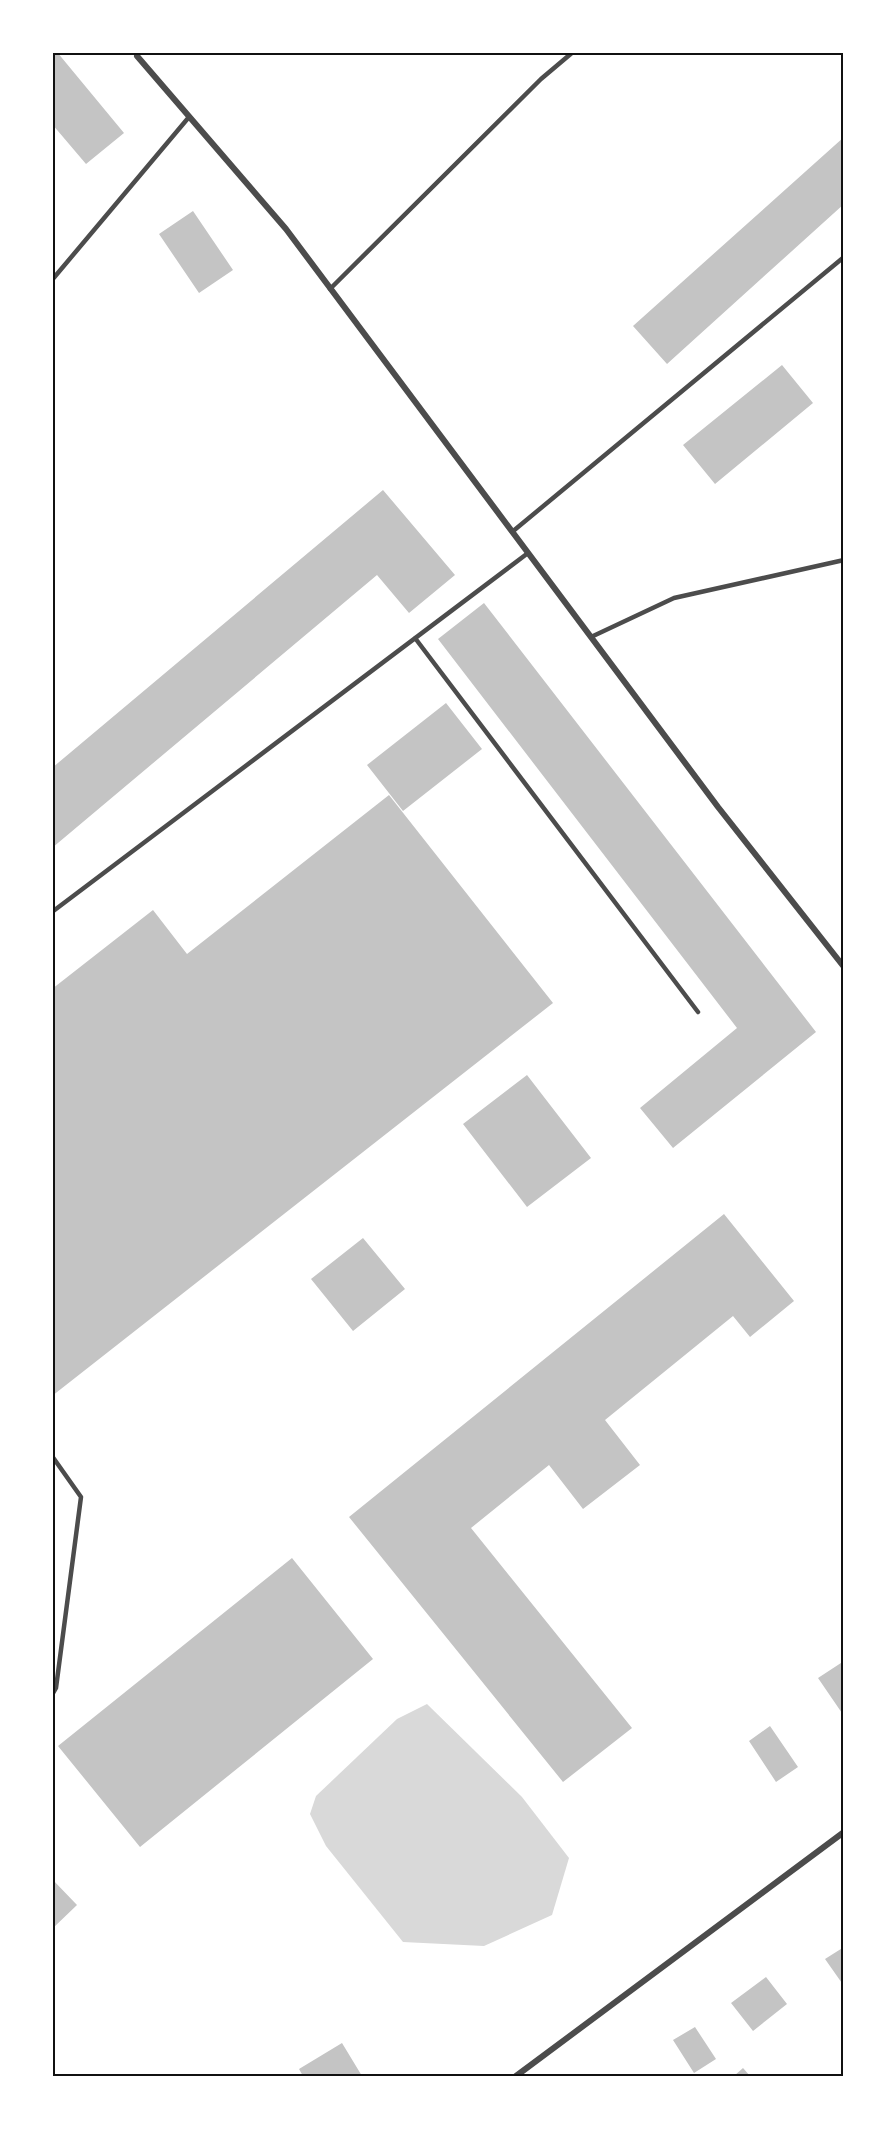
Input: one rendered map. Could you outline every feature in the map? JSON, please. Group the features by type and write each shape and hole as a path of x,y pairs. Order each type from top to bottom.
{"street":[{"path":"137,56 286,229 718,807 843,967"},
{"path":"516,2076 843,1832"}],"lane":[{"path":"330,289 541,79 573,52"},
{"path":"52,280 189,117"},
{"path":"512,532 843,257"},
{"path":"52,912 528,553"},
{"path":"591,638 674,598 843,560"},
{"path":"415,638 698,1012"},
{"path":"52,1456 81,1497 56,1688 52,1695"}],"shaded area":[{"path":"427,1704 522,1797 569,1858 552,1915 484,1946 403,1942 326,1846 310,1814 316,1796 397,1719"}],"building":[{"path":"52,52 57,52 124,133 86,164 52,124"},
{"path":"844,137 844,204 667,364 633,326"},
{"path":"193,211 233,270 199,293 159,234"},
{"path":"782,365 813,403 715,484 683,445"},
{"path":"383,490 455,575 409,613 377,575 52,848 52,768"},
{"path":"484,603 816,1032 673,1148 640,1108 737,1028 438,639"},
{"path":"446,703 482,749 403,811 367,765"},
{"path":"389,795 553,1003 52,1396 52,989 153,910 187,954"},
{"path":"527,1075 591,1158 527,1207 463,1124"},
{"path":"724,1214 794,1301 750,1337 733,1316 605,1420 640,1465 583,1509 549,1465 471,1528 632,1728 563,1782 349,1517"},
{"path":"363,1238 405,1289 353,1331 311,1279"},
{"path":"292,1558 373,1659 140,1847 58,1746"},
{"path":"844,1661 844,1716 818,1678"},
{"path":"770,1726 798,1767 776,1782 749,1741"},
{"path":"52,1879 77,1905 52,1929"},
{"path":"844,1947 844,1986 825,1959"},
{"path":"766,1977 787,2004 753,2031 731,2003"},
{"path":"695,2027 716,2059 694,2073 673,2040"},
{"path":"342,2043 362,2076 303,2076 299,2069"},
{"path":"743,2068 750,2076 734,2076"}]}
